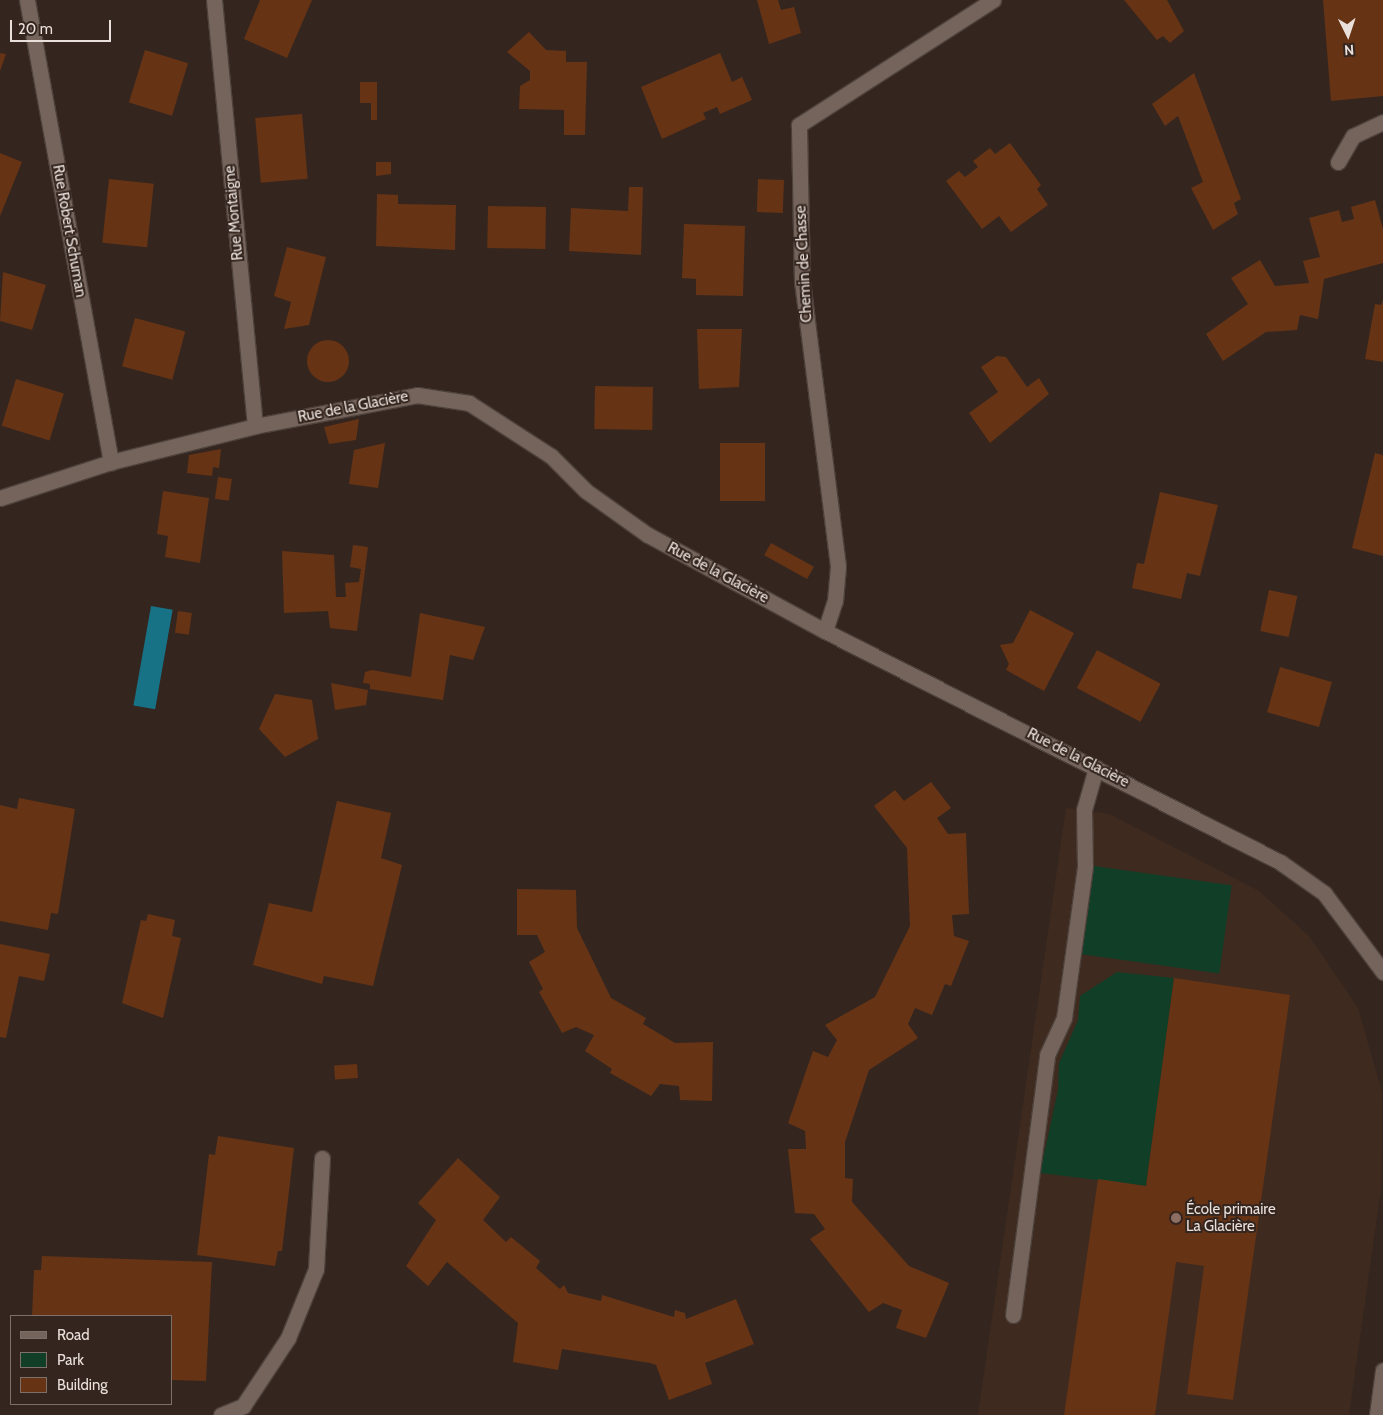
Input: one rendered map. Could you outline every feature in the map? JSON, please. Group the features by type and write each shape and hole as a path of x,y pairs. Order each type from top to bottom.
{"street":[{"name":"Rue Robert Schuman","path":"27,0 111,462"},
{"name":"Rue Montaigne","path":"214,0 255,426"},
{"name":"Chemin de Chasse","path":"826,631 835,601 838,566 802,283 799,125 993,0"},
{"path":"1338,162 1353,136 1383,122"},
{"name":"Rue de la Glacière","path":"0,498 111,462 255,426 417,395 469,403 552,456 566,473 648,535 826,631 1280,862 1324,893 1383,972"},
{"path":"1013,1315 1047,1054 1065,1008 1085,866 1084,810 1096,768"},
{"path":"221,1415 243,1406 288,1338 316,1269 322,1158"},
{"path":"1377,1415 1383,1370"}],"shaded area":[{"path":"1066,808 1109,814 1259,891 1309,936 1358,1008 1382,1092 1381,1189 1349,1415 978,1415"}],"green space":[{"path":"1094,866 1232,885 1219,973 1082,954"},
{"path":"1117,972 1174,978 1146,1186 1040,1173 1058,1090 1059,1063 1078,1020 1080,996"}],"water":[{"path":"151,606 173,610 155,709 133,705"}],"building":[{"path":"260,0 312,0 287,58 244,39"},
{"path":"757,0 778,0 781,10 794,7 801,33 769,44"},
{"path":"1124,0 1167,0 1184,31 1170,43 1163,36 1157,40"},
{"path":"1323,0 1383,0 1383,96 1331,101"},
{"path":"529,32 546,50 566,51 566,62 587,62 585,135 564,135 564,110 519,109 520,86 530,80 530,71 507,52"},
{"path":"145,50 188,63 172,116 129,103"},
{"path":"0,53 6,54 0,71"},
{"path":"720,53 732,82 742,77 752,100 720,114 717,107 703,113 706,119 662,139 641,87"},
{"path":"1194,73 1241,199 1234,203 1238,214 1213,230 1191,188 1203,182 1178,116 1165,126 1152,104"},
{"path":"360,82 377,82 377,120 371,120 371,103 360,103"},
{"path":"302,114 308,179 261,183 255,118"},
{"path":"1010,143 1041,185 1037,189 1048,205 1011,232 999,216 982,229 946,181 959,171 965,177 978,167 973,161 990,148 995,154"},
{"path":"0,153 22,162 0,216"},
{"path":"376,162 391,162 391,174 376,176"},
{"path":"109,179 154,184 147,247 102,243"},
{"path":"758,179 784,180 783,213 757,212"},
{"path":"629,187 643,187 641,255 569,251 571,208 628,211"},
{"path":"377,194 398,195 398,204 456,205 455,250 376,246"},
{"path":"1375,200 1383,229 1383,263 1324,279 1318,319 1300,315 1297,330 1266,332 1223,361 1206,334 1248,304 1231,278 1260,260 1275,286 1309,283 1303,261 1320,257 1309,218 1339,210 1342,222 1354,219 1351,207"},
{"path":"488,206 546,207 545,249 487,248"},
{"path":"684,224 745,226 743,296 696,295 696,279 682,278"},
{"path":"287,247 326,257 309,325 284,329 291,302 274,296"},
{"path":"3,272 46,285 32,330 0,321"},
{"path":"1383,300 1383,362 1365,359 1375,304 1381,305"},
{"path":"135,318 185,331 172,380 122,366"},
{"path":"697,329 742,329 739,387 699,389"},
{"path":"332,340 340,343 346,349 349,361 346,373 340,379 324,382 316,379 310,373 307,357 310,349 316,343"},
{"path":"997,356 1006,357 1027,387 1039,378 1049,394 990,443 969,413 998,392 981,367"},
{"path":"16,379 64,394 49,440 2,426"},
{"path":"595,386 653,387 652,430 594,429"},
{"path":"359,419 356,440 329,444 324,427"},
{"path":"385,443 378,488 349,484 354,450"},
{"path":"720,443 765,443 765,501 720,501"},
{"path":"221,449 219,468 213,467 212,476 187,473 189,455"},
{"path":"1375,453 1383,455 1383,556 1352,548"},
{"path":"218,477 232,479 229,501 215,499"},
{"path":"163,491 209,498 200,563 165,557 168,536 157,534"},
{"path":"1160,492 1218,505 1200,576 1187,573 1181,599 1132,588 1137,563 1144,564"},
{"path":"771,543 814,567 807,579 764,555"},
{"path":"353,545 368,547 357,631 330,628 328,611 284,613 282,551 334,555 336,597 346,597 345,583 359,582 361,569 350,567"},
{"path":"1269,590 1297,596 1289,637 1260,631"},
{"path":"1030,610 1074,633 1044,691 1006,670 1009,664 1000,645 1013,643"},
{"path":"178,611 192,613 189,635 175,633"},
{"path":"420,613 485,627 473,660 450,655 443,700 370,689 370,684 363,683 365,672 372,670 411,677"},
{"path":"1097,650 1161,684 1140,722 1077,688"},
{"path":"1280,667 1332,682 1319,727 1267,712"},
{"path":"331,683 368,690 366,705 335,710"},
{"path":"275,694 312,700 318,739 285,757 259,729"},
{"path":"931,782 951,808 937,818 948,834 966,833 969,914 952,915 954,936 969,941 951,986 945,984 932,1015 915,1008 908,1024 918,1038 869,1070 845,1142 845,1178 853,1179 852,1202 909,1266 949,1283 926,1338 896,1328 902,1310 883,1303 869,1312 810,1239 825,1229 814,1214 795,1213 788,1149 806,1149 805,1131 788,1123 813,1051 828,1057 837,1040 825,1025 875,997 910,926 907,848 874,806 895,790 904,801"},
{"path":"19,798 75,809 58,914 51,913 48,930 0,921 0,805 17,809"},
{"path":"337,801 391,813 381,858 402,865 373,986 324,976 322,984 253,965 269,903 312,912"},
{"path":"517,889 576,890 577,928 611,998 646,1018 643,1024 675,1043 713,1042 712,1101 680,1100 679,1086 660,1084 651,1096 610,1073 612,1069 585,1051 594,1035 576,1027 562,1033 539,992 543,989 529,962 545,952 537,935 517,935"},
{"path":"148,914 175,920 172,936 181,938 163,1018 122,1003 141,920 146,921"},
{"path":"0,944 50,954 44,981 19,976 6,1038 0,1037"},
{"name":"École primaire La Glacière","path":"1174,978 1290,995 1233,1400 1187,1394 1204,1266 1176,1262 1155,1415 1064,1415 1098,1179 1146,1186"},
{"path":"357,1064 358,1078 335,1080 334,1066"},
{"path":"218,1136 294,1148 282,1251 278,1251 275,1266 197,1255 209,1154 215,1155"},
{"path":"458,1158 500,1197 483,1220 506,1242 511,1237 540,1261 536,1268 560,1289 564,1285 568,1293 601,1301 602,1295 674,1317 675,1310 685,1313 686,1319 736,1299 754,1344 705,1363 712,1384 669,1400 656,1365 650,1363 562,1349 558,1370 513,1362 518,1323 447,1262 428,1286 406,1266 436,1220 418,1203"},
{"path":"42,1256 212,1262 206,1381 172,1380 172,1315 32,1315 34,1270 41,1270"}],"place":[{"name":"École primaire La Glacière","path":"1176,1218"}]}
